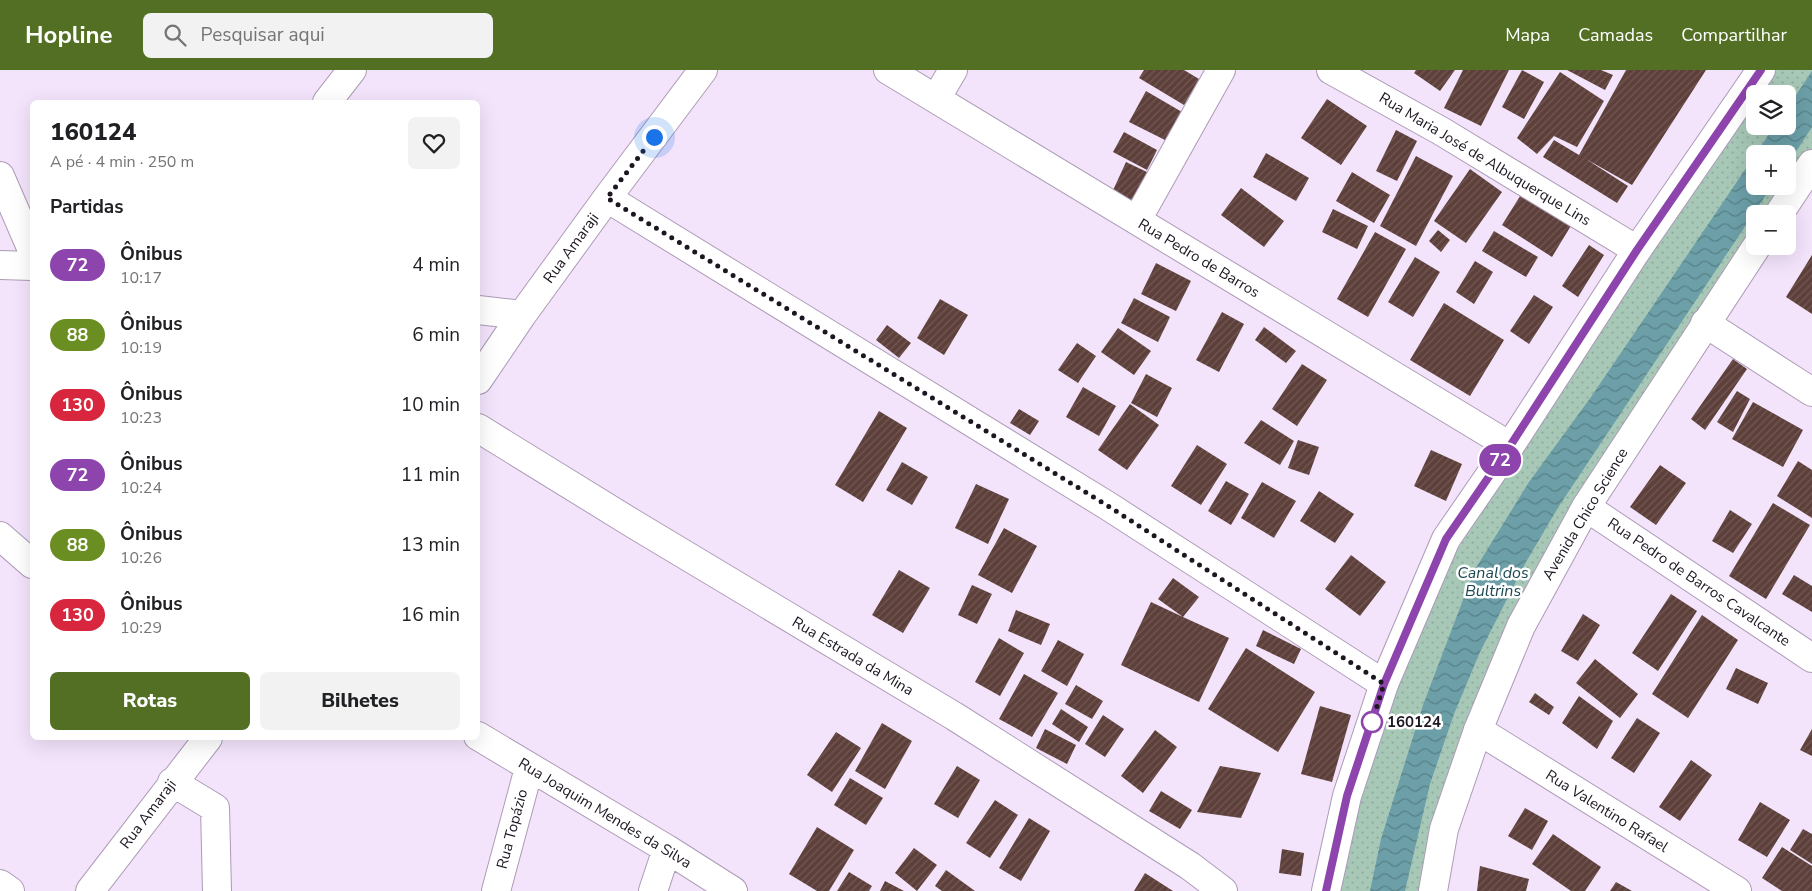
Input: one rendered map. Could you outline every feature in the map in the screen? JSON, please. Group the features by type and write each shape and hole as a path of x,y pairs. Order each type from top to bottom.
{"street":[{"path":"329,100 352,70"},
{"name":"Rua Amaraji","path":"480,377 522,314 703,70"},
{"name":"Rua Pedro de Barros","path":"888,70 1510,446"},
{"path":"936,99 953,70"},
{"path":"1137,220 1221,70"},
{"name":"Rua Maria José de Albuquerque Lins","path":"1331,70 1440,132 1637,250"},
{"path":"1326,891 1347,796 1384,684 1446,539 1510,446 1637,250 1761,70"},
{"path":"1785,205 1812,164"},
{"path":"0,176 30,245"},
{"path":"607,198 1108,506 1384,684"},
{"name":"Avenida Chico Science","path":"1433,891 1444,829 1478,730 1520,626 1586,507 1751,255"},
{"path":"0,265 30,266"},
{"path":"480,310 522,314"},
{"path":"1705,323 1812,392"},
{"name":"Rua Estrada da Mina","path":"480,429 632,523 954,716 1190,866 1224,891"},
{"name":"Rua Pedro de Barros Cavalcante","path":"1586,507 1812,658"},
{"path":"0,536 30,562"},
{"name":"Rua Valentino Rafael","path":"1478,730 1736,891"},
{"name":"Rua Joaquim Mendes da Silva","path":"480,737 667,849 733,891"},
{"name":"Rua Amaraji","path":"90,891 172,782 206,740"},
{"name":"Rua Topázio","path":"496,891 529,768"},
{"path":"172,782 215,808 217,891"},
{"path":"653,891 667,849"},
{"path":"0,884 10,891"}],"shaded area":[{"path":"1774,70 1812,70 1812,150 1796,173 1796,145 1746,145 1746,195 1781,195 1774,205 1746,205 1746,245 1702,307 1578,501 1424,891 1337,891 1355,810 1393,688 1449,563 1533,427 1746,110 1746,135 1796,135 1796,85 1764,85"}],"water":[{"path":"1812,71 1812,127 1796,152 1796,145 1762,145 1768,135 1796,135 1796,95"},
{"name":"Canal dos Bultrins","path":"1746,168 1746,195 1766,195 1759,205 1746,205 1746,225 1559,506 1526,562 1480,652 1454,714 1430,784 1405,891 1370,891 1381,839 1423,705 1474,571 1529,482 1591,397"}],"building":[{"path":"1144,70 1184,70 1199,79 1184,105 1139,78"},
{"path":"1416,70 1455,70 1440,91 1414,73"},
{"path":"1463,70 1509,70 1481,126 1444,108"},
{"path":"1522,70 1544,82 1524,119 1502,107"},
{"path":"1567,70 1601,70 1613,75 1605,90"},
{"path":"1626,70 1706,70 1632,185 1586,159 1628,186 1617,203 1543,157 1554,140 1579,155"},
{"path":"1560,72 1604,101 1577,147 1554,136 1537,154 1517,138"},
{"path":"1146,91 1182,112 1165,140 1129,122"},
{"path":"1327,99 1367,126 1341,165 1301,138"},
{"path":"1396,130 1417,141 1397,181 1376,171"},
{"path":"1124,132 1157,150 1147,170 1113,152"},
{"path":"1266,153 1309,178 1296,201 1253,177"},
{"path":"1416,156 1453,176 1416,246 1380,226"},
{"path":"1126,162 1147,172 1129,209 1109,199"},
{"path":"1470,169 1502,192 1466,243 1434,221"},
{"path":"1352,172 1390,195 1374,223 1336,201"},
{"path":"1241,188 1284,221 1264,247 1221,215"},
{"path":"1522,193 1572,224 1552,257 1502,225"},
{"path":"1333,209 1368,226 1357,249 1322,232"},
{"path":"1438,230 1450,240 1441,252 1429,241"},
{"path":"1494,231 1538,257 1526,277 1482,251"},
{"path":"1375,232 1406,249 1368,317 1337,299"},
{"path":"1589,245 1604,255 1578,297 1562,286"},
{"path":"1812,255 1812,314 1786,297"},
{"path":"1415,257 1440,272 1413,317 1388,302"},
{"path":"1475,261 1493,272 1474,304 1456,292"},
{"path":"1156,263 1191,281 1176,311 1141,294"},
{"path":"1534,295 1553,307 1529,344 1510,331"},
{"path":"1134,298 1170,317 1158,342 1121,323"},
{"path":"940,299 968,315 944,355 917,338"},
{"path":"1444,303 1504,340 1470,396 1410,360"},
{"path":"1222,312 1244,324 1219,372 1196,360"},
{"path":"887,325 911,343 899,358 876,340"},
{"path":"1264,327 1296,351 1286,363 1255,340"},
{"path":"1118,328 1151,351 1134,375 1101,352"},
{"path":"1077,343 1096,356 1078,383 1058,370"},
{"path":"1733,359 1747,369 1705,430 1691,419"},
{"path":"1302,364 1327,380 1297,426 1272,409"},
{"path":"1146,374 1172,388 1157,417 1131,403"},
{"path":"1083,387 1116,406 1099,436 1066,417"},
{"path":"1737,391 1750,399 1733,432 1717,422"},
{"path":"1753,402 1803,430 1783,467 1732,439"},
{"path":"1130,404 1159,425 1127,470 1098,450"},
{"path":"1019,409 1039,421 1030,435 1010,423"},
{"path":"879,411 907,428 863,502 835,485"},
{"path":"1261,420 1294,441 1280,465 1244,443"},
{"path":"1298,440 1319,447 1309,475 1288,468"},
{"path":"1197,445 1227,464 1201,505 1171,486"},
{"path":"1431,450 1462,464 1446,501 1414,486"},
{"path":"1798,461 1812,470 1812,518 1777,496"},
{"path":"902,462 928,477 912,505 886,490"},
{"path":"1660,465 1686,483 1656,525 1630,507"},
{"path":"1226,481 1249,494 1231,525 1208,511"},
{"path":"1262,482 1296,501 1274,538 1241,518"},
{"path":"976,484 1009,499 988,544 955,528"},
{"path":"1319,491 1354,514 1335,543 1300,521"},
{"path":"1773,503 1810,525 1766,599 1729,576"},
{"path":"1730,510 1752,524 1733,553 1712,541"},
{"path":"1004,528 1037,546 1012,593 978,575"},
{"path":"1351,555 1386,582 1360,616 1325,589"},
{"path":"899,570 930,588 903,633 872,615"},
{"path":"1794,575 1812,586 1812,612 1782,594"},
{"path":"1173,578 1199,597 1183,617 1158,599"},
{"path":"972,585 992,594 977,624 958,615"},
{"path":"1671,594 1697,611 1658,671 1632,653"},
{"path":"1151,602 1229,638 1199,702 1121,665"},
{"path":"1016,610 1050,624 1041,645 1008,631"},
{"path":"1583,614 1600,625 1578,661 1561,651"},
{"path":"1702,615 1738,640 1688,718 1652,694"},
{"path":"1263,630 1301,649 1294,664 1256,646"},
{"path":"999,638 1024,653 1000,696 975,682"},
{"path":"1058,640 1084,654 1067,686 1041,671"},
{"path":"1246,648 1315,692 1278,752 1208,709"},
{"path":"1595,659 1638,694 1620,718 1576,683"},
{"path":"1736,668 1768,683 1758,704 1726,689"},
{"path":"1024,674 1058,693 1032,737 999,719"},
{"path":"1076,685 1103,701 1092,719 1065,704"},
{"path":"1535,693 1554,707 1549,715 1529,702"},
{"path":"1579,696 1613,721 1597,749 1562,723"},
{"path":"1320,706 1351,715 1332,782 1301,774"},
{"path":"1061,709 1088,727 1079,742 1052,724"},
{"path":"1103,715 1124,729 1105,757 1085,744"},
{"path":"1637,718 1660,733 1634,773 1611,758"},
{"path":"882,723 912,741 885,789 855,771"},
{"path":"1045,729 1076,745 1067,764 1036,748"},
{"path":"1812,729 1812,756 1800,750"},
{"path":"1155,730 1177,747 1143,793 1121,776"},
{"path":"836,732 861,748 832,792 807,775"},
{"path":"1691,760 1712,775 1680,821 1659,807"},
{"path":"957,766 980,780 958,818 934,804"},
{"path":"1220,766 1261,773 1241,818 1197,812"},
{"path":"850,778 883,798 866,825 834,805"},
{"path":"1161,791 1192,810 1180,829 1149,811"},
{"path":"995,800 1018,815 990,858 966,843"},
{"path":"1760,802 1790,820 1767,857 1738,840"},
{"path":"1525,808 1548,821 1532,850 1508,836"},
{"path":"1029,818 1050,831 1021,881 999,868"},
{"path":"817,827 854,850 829,891 817,891 789,874"},
{"path":"1803,829 1812,834 1812,864 1790,850"},
{"path":"1553,834 1601,867 1585,891 1571,891 1532,864"},
{"path":"1782,847 1812,866 1812,891 1782,891 1762,878"},
{"path":"914,848 937,865 917,891 895,873"},
{"path":"1282,849 1304,853 1301,876 1279,873"},
{"path":"1480,866 1529,879 1526,891 1477,891"},
{"path":"946,870 975,891 942,891 935,886"},
{"path":"849,872 872,886 869,891 837,891"},
{"path":"1145,873 1173,891 1134,891"},
{"path":"885,881 904,891 880,891"},
{"path":"1616,882 1632,891 1610,891"}],"bus line":[{"name":"72","path":"1326,891 1347,796 1384,684 1446,539 1510,446 1637,250 1761,70"}],"place":[{"name":"160124","path":"1372,722"}],"route":[{"path":"654,137 607,198 1108,506 1384,684 1372,722"}]}
